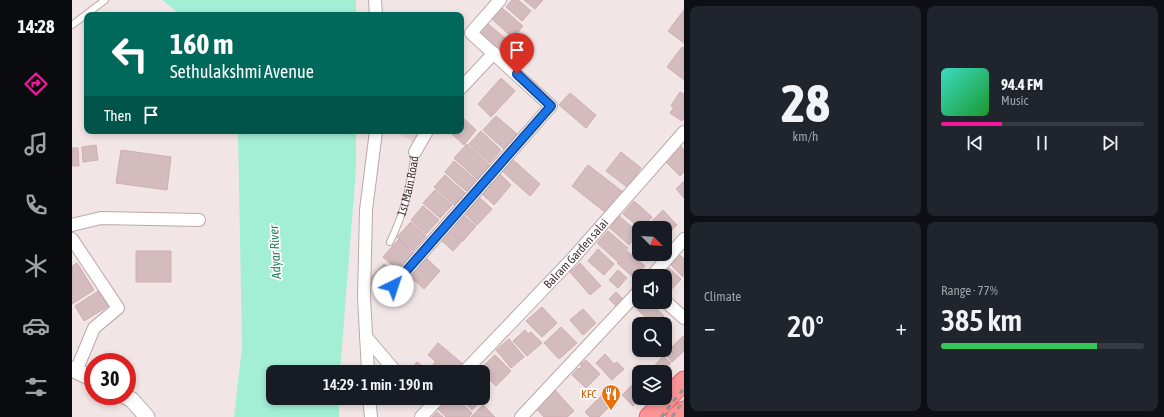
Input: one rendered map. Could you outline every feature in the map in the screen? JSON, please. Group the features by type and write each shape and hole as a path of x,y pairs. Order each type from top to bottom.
{"main road":[{"path":"649,417 684,381"}],"street":[{"path":"375,0 376,12"},
{"path":"393,286 551,106 471,33 500,0"},
{"path":"464,85 494,53"},
{"name":"Balram Garden salai","path":"471,365 573,258 684,132"},
{"path":"368,365 364,297 366,210 376,134"},
{"name":"1st Main Road","path":"415,152 425,134"},
{"path":"72,225 101,218 199,220"},
{"path":"72,239 118,308 94,328 74,370 84,375"},
{"path":"658,269 684,239"},
{"path":"520,417 632,298"},
{"path":"672,307 684,318"},
{"path":"366,337 390,365"},
{"path":"136,405 147,417"},
{"path":"370,405 371,417"},
{"path":"421,417 429,405"}],"lane":[{"path":"89,12 105,0"},
{"path":"72,25 84,16"},
{"name":"1st Main Road","path":"390,242 400,222 409,191 415,152"}],"shaded area":[{"path":"400,134 418,134 414,143"}],"water":[{"path":"162,0 356,0 356,12 177,12"},
{"name":"Adyar River","path":"238,134 356,134 356,169 341,365 266,365 266,405 339,405 339,417 234,417 242,347"}],"building":[{"path":"512,0 518,0 531,11 522,21 506,7"},
{"path":"524,0 543,0 535,9"},
{"path":"502,8 523,26 513,38 492,19"},
{"path":"684,10 684,43 668,31"},
{"path":"486,22 507,40 497,52 476,34"},
{"path":"682,47 684,48 684,80 667,67"},
{"path":"501,78 515,91 491,117 478,104"},
{"path":"680,92 684,94 684,118 682,121 670,113 674,107 671,106"},
{"path":"570,93 596,115 586,128 559,105"},
{"path":"496,116 517,134 504,149 483,130"},
{"path":"464,119 476,130 464,145 452,134 464,134"},
{"path":"481,131 501,150 490,163 469,144"},
{"path":"467,144 490,165 477,179 454,158"},
{"path":"96,145 98,160 83,162 82,147"},
{"path":"680,145 684,150 684,172 680,176 665,161"},
{"path":"72,148 78,148 79,166 72,166"},
{"path":"121,150 171,157 167,190 116,183"},
{"path":"621,152 641,168 627,187 606,171"},
{"path":"511,158 540,184 530,196 501,170"},
{"path":"454,161 476,180 466,191 445,172"},
{"path":"588,165 623,192 606,213 572,186"},
{"path":"499,173 511,185 494,205 481,193"},
{"path":"445,175 465,193 454,205 434,187"},
{"path":"684,181 684,198 676,189"},
{"path":"435,190 452,205 440,218 423,203"},
{"path":"479,197 492,209 477,225 464,213"},
{"path":"634,201 652,217 649,221 632,221 623,214"},
{"path":"423,206 439,220 426,234 411,220"},
{"path":"663,210 677,225 672,230 672,221 652,221"},
{"path":"463,215 476,226 463,241 450,229"},
{"path":"619,216 632,227 632,241 629,245 610,228"},
{"path":"411,222 426,236 413,251 397,237"},
{"path":"449,230 462,241 453,251 440,239"},
{"path":"608,231 628,248 617,261 597,243"},
{"path":"399,239 413,253 398,270 383,257"},
{"path":"598,249 614,264 604,275 588,261"},
{"path":"136,251 171,251 171,282 136,282"},
{"path":"627,251 632,255 632,261 639,261 645,266 642,269 632,269 632,276 617,263"},
{"path":"679,254 684,259 683,277 670,264"},
{"path":"425,257 440,271 424,289 409,275"},
{"path":"77,263 94,290 72,304 72,266"},
{"path":"580,263 601,286 590,295 570,272"},
{"path":"384,264 396,275 379,293 367,282"},
{"path":"618,270 627,278 618,288 609,280"},
{"path":"672,271 681,279 672,289"},
{"path":"100,290 110,305 84,321 75,306"},
{"path":"616,292 623,299 616,306 609,299"},
{"path":"542,307 557,323 542,337 526,321"},
{"path":"583,309 596,323 583,335 570,320"},
{"path":"657,309 664,316 646,317 638,310"},
{"path":"561,327 577,343 559,359 544,343"},
{"path":"525,330 528,334 531,332 542,343 527,356 513,341"},
{"path":"683,336 684,351 672,362 668,357 672,357 672,347"},
{"path":"509,339 524,357 511,368 496,350"},
{"path":"438,343 463,364 434,365 433,364 436,362 428,355"},
{"path":"605,354 614,364 617,362 624,369 612,380 596,363"},
{"path":"495,355 511,371 496,386 490,380 490,365 484,365"},
{"path":"662,357 671,363 669,365 655,365"},
{"path":"586,360 600,374 586,388 572,375 578,368 579,369 582,367 580,365"},
{"path":"632,385 632,405 622,395"},
{"path":"554,389 574,411 567,417 544,417 535,407"},
{"path":"602,395 612,404 599,417 590,417 585,412"},
{"path":"440,405 463,405 472,413 469,417 446,417 437,408"},
{"path":"467,405 477,405 472,410"},
{"path":"483,405 495,417 471,417"},
{"path":"437,412 443,417 432,417"}],"railway":[{"path":"661,417 684,388"},
{"path":"672,417 684,400"}],"place":[{"name":"KFC","path":"611,411"}],"route":[{"path":"393,286 551,106 517,74"}]}
